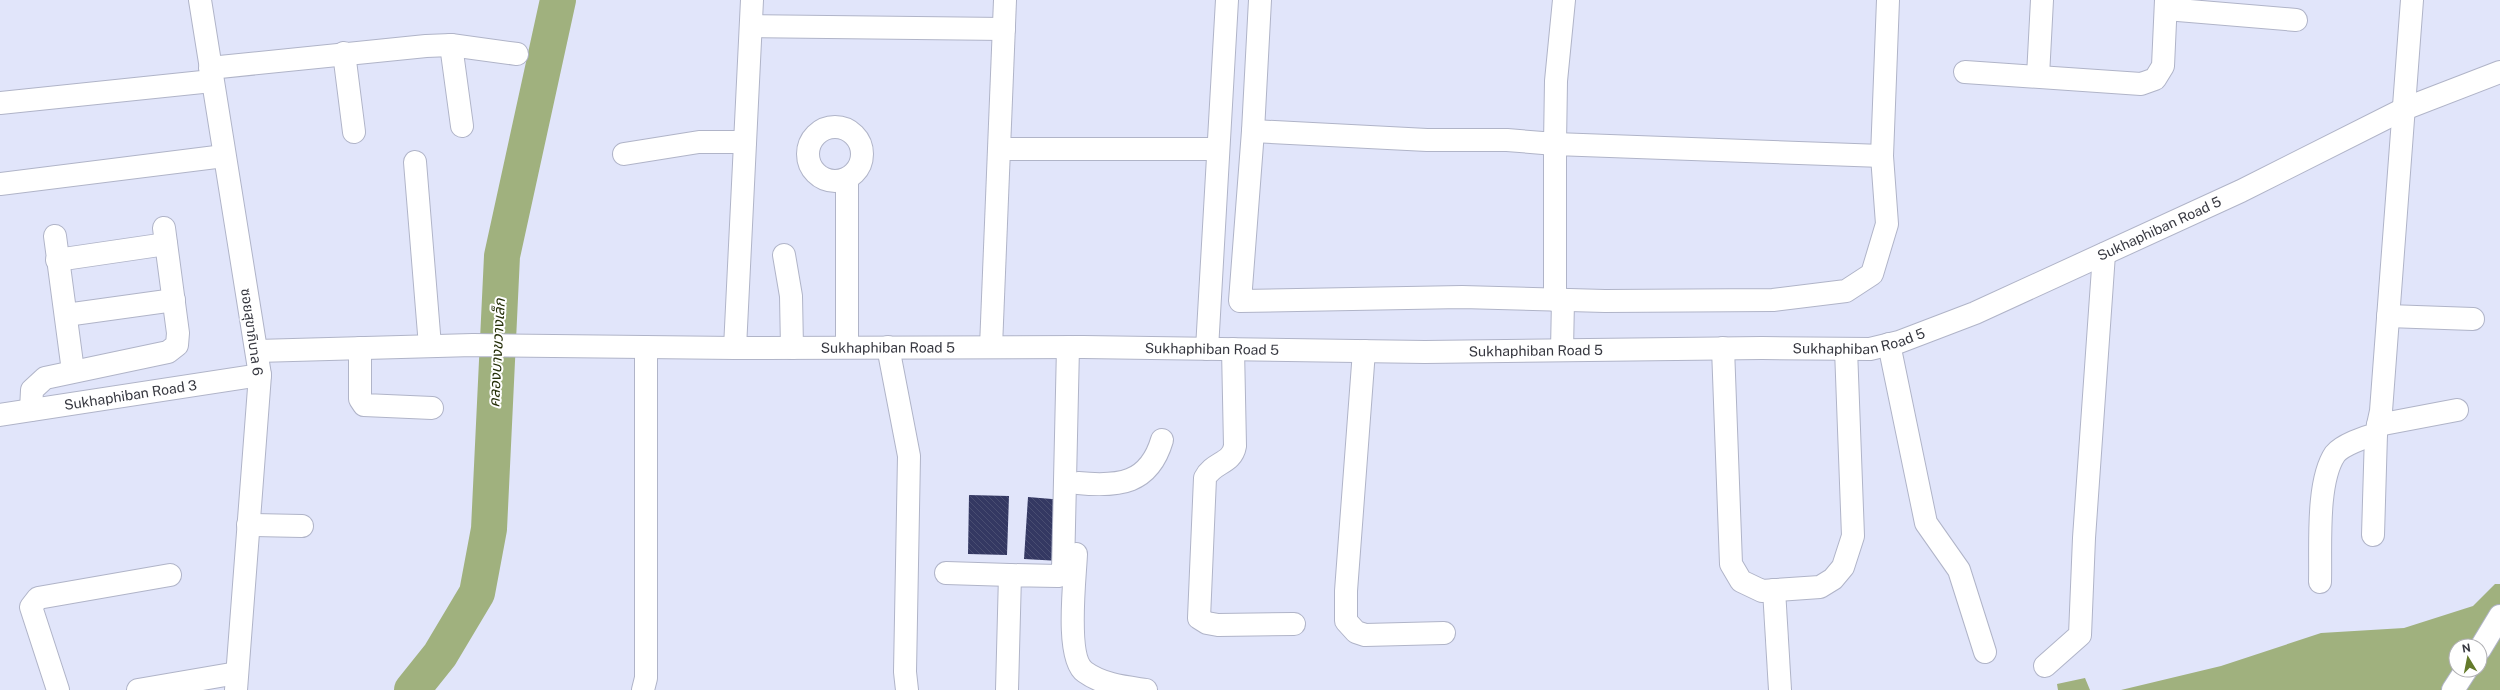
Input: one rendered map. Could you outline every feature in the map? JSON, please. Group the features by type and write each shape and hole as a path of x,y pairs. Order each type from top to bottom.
{"street":[{"name":"ซอยสุขาภิบาล 6","path":"200,0 260,375 236,681"},
{"path":"735,348 752,0"},
{"path":"991,347 1005,0"},
{"path":"1207,349 1227,0"},
{"path":"1260,0 1253,131 1240,301 1462,297 1559,300 1773,300 1846,290 1872,274 1887,224 1882,156 1888,0"},
{"path":"1562,350 1559,300 1555,144 1556,81 1564,0"},
{"path":"2038,76 2042,0"},
{"path":"2373,535 2377,429 2384,378 2412,0"},
{"path":"1965,72 2141,84 2155,78 2163,66 2166,5 2296,20"},
{"path":"751,26 1004,29"},
{"path":"0,103 211,75 344,53 382,49 451,45 517,54"},
{"path":"451,45 462,126"},
{"path":"344,53 354,132"},
{"name":"Sukhaphiban Road 5","path":"257,351 473,345 735,348 1075,347 1364,351 1723,348 1870,349 1889,344 1975,313 2241,191 2404,110 2500,72"},
{"path":"1253,131 1427,140 1507,140 1555,144 1882,156"},
{"path":"624,154 699,142 745,142"},
{"path":"1000,149 1212,149"},
{"path":"0,184 224,156"},
{"path":"415,162 430,346"},
{"path":"847,179 847,347"},
{"path":"55,236 73,371"},
{"path":"31,410 32,390 45,378 168,352 177,345 178,333 165,236 57,260"},
{"path":"2045,666 2080,635 2084,538 2104,254"},
{"path":"784,255 791,296 792,348"},
{"path":"66,315 174,300"},
{"path":"2388,316 2474,319"},
{"path":"1889,344 1926,523 1958,570 1985,652"},
{"path":"644,690 646,678 646,347"},
{"path":"888,347 909,456 905,672 907,690"},
{"path":"1075,347 1078,483 1074,633 1078,664 1084,672 1100,680 1146,690"},
{"path":"946,573 1062,575 1075,347"},
{"path":"360,348 360,399 364,405 432,408"},
{"path":"1723,348 1731,564 1741,581 1762,591 1820,587 1833,579 1843,567 1853,536 1846,349"},
{"path":"1234,349 1236,446 1234,455 1229,460 1209,470 1205,478 1199,618 1207,623 1218,625 1294,624"},
{"path":"1364,351 1346,591 1346,621 1356,632 1365,635 1444,633"},
{"name":"Sukhaphiban Road 3","path":"0,415 260,375"},
{"path":"2320,582 2323,486 2335,453 2377,429 2457,410"},
{"path":"1078,483 1103,486 1117,484 1139,476 1146,472 1158,455 1162,440"},
{"path":"248,525 302,526"},
{"path":"58,690 31,607 33,602 38,598 170,575"},
{"path":"1007,690 1010,575"},
{"path":"1774,590 1780,690"},
{"path":"2487,638 2500,616"},
{"path":"2453,690 2461,678"},
{"path":"138,690 236,681"}],"shaded area":[{"path":"2495,584 2500,584 2500,690 2121,690 2221,666 2321,633 2404,628 2473,606"},
{"path":"2085,678 2090,690 2058,690 2057,684"}],"building":[{"path":"969,495 1009,496 1007,555 968,554"},
{"path":"1028,497 1064,500 1060,561 1024,559"}],"waterway":[{"name":"คลองบางขวางเล็ก","path":"412,690 440,655 477,593 489,529 502,256 558,0"}]}
